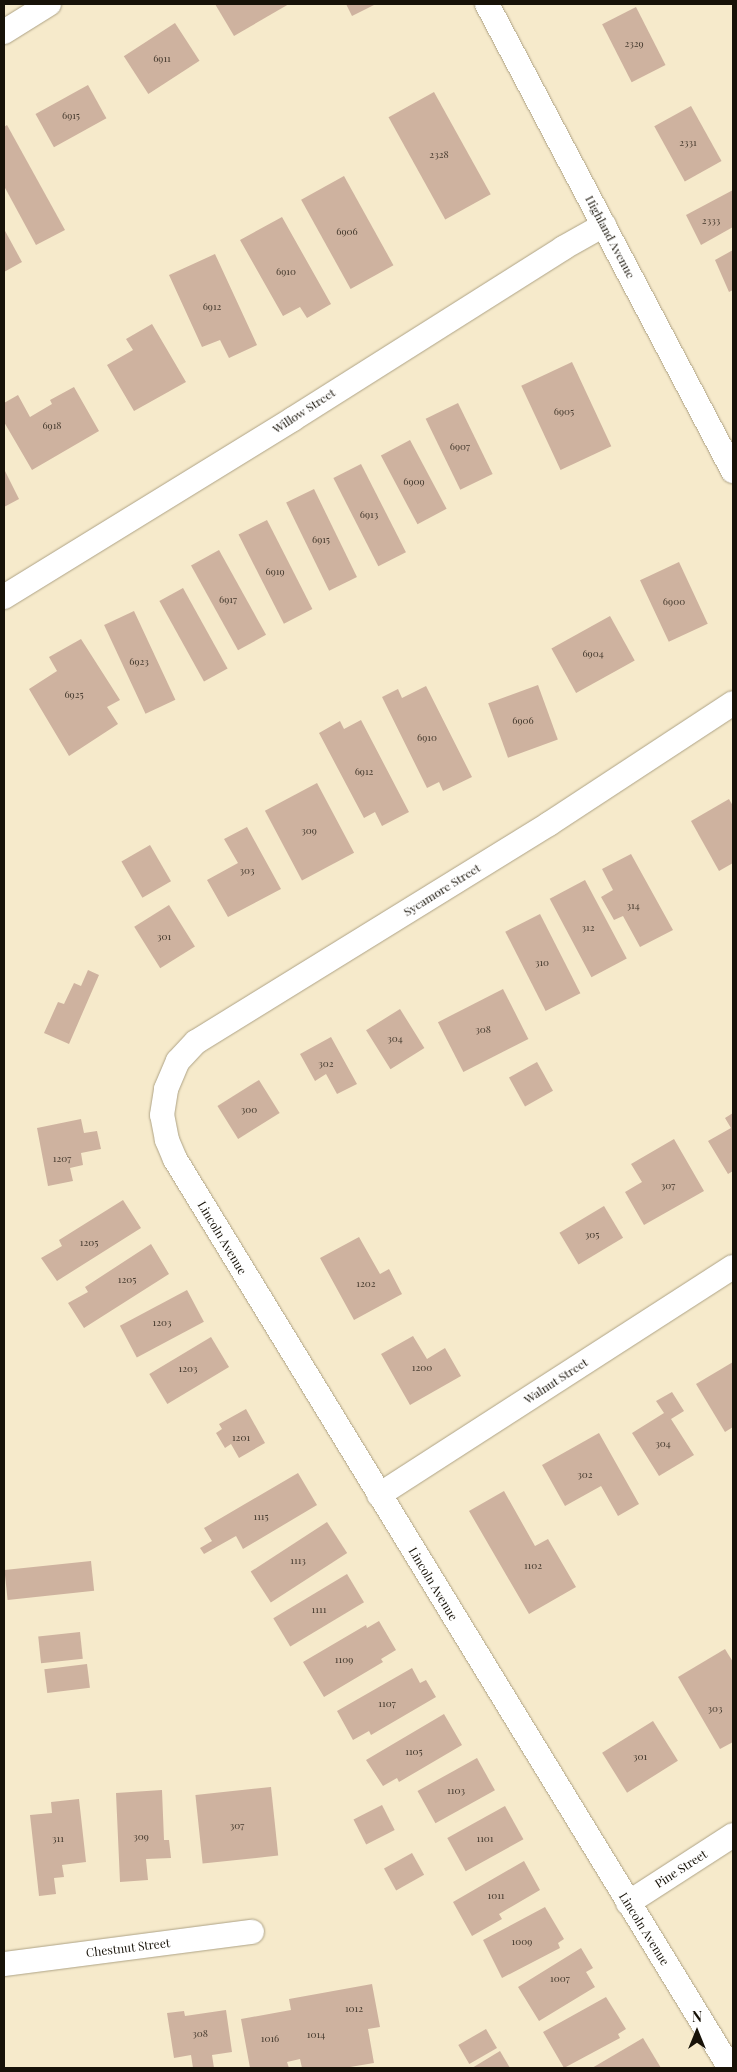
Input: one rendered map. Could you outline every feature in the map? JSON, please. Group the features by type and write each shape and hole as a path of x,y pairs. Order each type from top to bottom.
{"street":[{"path":"4,32 49,4"},
{"name":"Highland Avenue","path":"487,4 733,471"},
{"name":"Willow Street","path":"4,597 292,419 563,248 604,225"},
{"name":"Sycamore Street","path":"166,1089 178,1062 196,1042 549,824 733,703"},
{"name":"Lincoln Avenue","path":"166,1089 162,1115 167,1140 175,1159 378,1495 730,2068"},
{"name":"Walnut Street","path":"378,1495 733,1267"},
{"name":"Pine Street","path":"628,1903 733,1836"},
{"name":"Chestnut Street","path":"4,1964 252,1932"}],"building":[{"path":"215,4 289,4 234,36"},
{"path":"346,4 376,4 352,16"},
{"path":"636,7 666,65 632,82 602,24"},
{"path":"175,23 200,61 148,94 124,56"},
{"path":"88,85 106,118 54,147 36,114"},
{"path":"434,92 491,194 445,220 389,117"},
{"path":"691,106 722,161 685,181 654,126"},
{"path":"7,125 65,230 36,245 4,186 4,127"},
{"path":"344,176 393,265 351,289 301,200"},
{"path":"733,190 733,227 701,245 686,215"},
{"path":"282,217 331,304 307,318 300,307 283,316 240,240"},
{"path":"4,229 22,262 4,272"},
{"path":"733,250 733,290 729,292 715,260"},
{"path":"215,254 257,345 229,358 220,340 202,347 169,275"},
{"path":"152,324 186,382 134,411 107,365 133,350 126,339"},
{"path":"572,362 611,446 561,470 521,386"},
{"path":"74,387 99,431 32,470 4,422 4,403 18,395 30,417 52,404 50,400"},
{"path":"458,403 493,474 460,490 426,419"},
{"path":"410,440 447,509 417,524 381,455"},
{"path":"361,464 406,552 378,566 333,478"},
{"path":"4,469 19,499 4,507"},
{"path":"314,489 357,577 329,591 286,503"},
{"path":"267,520 312,609 284,624 238,535"},
{"path":"219,550 266,635 238,650 191,566"},
{"path":"679,562 708,624 669,642 640,580"},
{"path":"183,588 228,668 204,682 159,601"},
{"path":"134,611 175,700 146,714 104,625"},
{"path":"610,616 635,661 576,693 551,648"},
{"path":"81,639 120,700 107,707 118,724 69,756 29,689 57,671 49,657"},
{"path":"538,685 558,740 508,758 488,703"},
{"path":"426,686 472,777 443,791 439,782 427,788 382,697 398,689 402,698"},
{"path":"361,720 409,812 382,826 375,812 364,818 319,733 340,721 344,729"},
{"path":"317,783 354,853 302,880 265,811"},
{"path":"729,799 733,806 733,863 719,871 691,821"},
{"path":"247,827 281,889 228,917 207,880 238,863 224,839"},
{"path":"150,845 171,881 142,898 121,862"},
{"path":"631,854 673,930 640,947 623,916 614,920 601,897 613,890 602,869"},
{"path":"585,880 627,959 591,977 550,899"},
{"path":"169,905 195,947 160,968 134,927"},
{"path":"540,914 580,993 546,1011 505,932"},
{"path":"88,970 99,975 69,1044 44,1033 58,1002 64,1004 74,983 81,986"},
{"path":"503,989 528,1039 463,1072 438,1022"},
{"path":"400,1009 424,1048 390,1069 366,1030"},
{"path":"331,1037 357,1084 337,1094 326,1074 315,1081 300,1054"},
{"path":"537,1062 553,1091 525,1106 509,1078"},
{"path":"259,1080 280,1113 238,1139 217,1106"},
{"path":"733,1113 733,1171 728,1174 708,1141 731,1128 725,1118"},
{"path":"81,1119 84,1133 97,1131 101,1149 81,1153 83,1165 70,1168 73,1181 48,1186 37,1128"},
{"path":"674,1139 704,1191 644,1225 625,1192 642,1182 631,1164"},
{"path":"123,1200 141,1228 57,1281 41,1258 62,1246 59,1240"},
{"path":"604,1206 623,1238 578,1264 559,1233"},
{"path":"359,1237 380,1274 389,1269 402,1294 354,1320 320,1258"},
{"path":"151,1244 169,1274 84,1328 68,1303 88,1292 85,1287"},
{"path":"187,1290 204,1322 137,1357 120,1326"},
{"path":"413,1336 427,1359 445,1348 461,1376 410,1405 381,1354"},
{"path":"211,1337 229,1367 167,1404 149,1374"},
{"path":"733,1362 733,1427 725,1432 696,1384"},
{"path":"672,1392 684,1411 671,1419 694,1455 659,1476 632,1433 664,1413 656,1401"},
{"path":"246,1409 265,1443 239,1458 231,1444 225,1448 216,1433 222,1429 219,1424"},
{"path":"599,1433 639,1504 618,1516 601,1486 565,1506 542,1465"},
{"path":"298,1473 317,1505 243,1549 236,1536 204,1554 200,1548 212,1541 204,1528"},
{"path":"504,1491 535,1546 548,1539 576,1587 529,1614 469,1511"},
{"path":"327,1522 347,1553 271,1603 251,1572"},
{"path":"91,1561 94,1591 8,1600 4,1570"},
{"path":"347,1574 364,1602 290,1647 273,1618"},
{"path":"379,1621 396,1650 381,1659 383,1662 324,1697 303,1662 366,1625 367,1628"},
{"path":"80,1632 83,1659 41,1663 38,1636"},
{"path":"725,1649 733,1662 733,1742 720,1749 678,1677"},
{"path":"87,1664 90,1688 47,1693 44,1669"},
{"path":"412,1668 420,1683 426,1680 436,1697 371,1735 369,1731 353,1740 337,1711"},
{"path":"444,1714 462,1745 399,1782 397,1778 383,1786 366,1760"},
{"path":"653,1721 678,1761 627,1793 602,1753"},
{"path":"477,1758 495,1790 435,1823 418,1791"},
{"path":"271,1787 278,1856 203,1864 195,1795"},
{"path":"162,1790 164,1840 169,1840 171,1858 146,1859 148,1880 120,1882 116,1793"},
{"path":"79,1799 86,1862 62,1865 64,1877 54,1878 56,1894 39,1896 30,1815 52,1813 51,1802"},
{"path":"382,1805 395,1830 366,1844 353,1820"},
{"path":"505,1806 523,1839 466,1871 447,1838"},
{"path":"412,1853 424,1875 396,1890 384,1869"},
{"path":"524,1861 540,1890 499,1914 502,1919 472,1936 453,1902"},
{"path":"545,1907 564,1939 558,1943 560,1948 502,1978 483,1940"},
{"path":"581,1948 593,1968 586,1972 595,1987 539,2021 518,1987"},
{"path":"372,1984 380,2027 368,2029 374,2063 344,2068 302,2068 300,2059 287,2062 289,2068 250,2068 241,2019 291,2010 289,1999"},
{"path":"606,1997 626,2029 618,2034 620,2038 564,2068 543,2032"},
{"path":"226,2010 232,2052 212,2055 214,2068 193,2068 191,2055 174,2058 167,2013 184,2011 185,2016"},
{"path":"486,2029 497,2048 469,2064 458,2045"},
{"path":"643,2038 661,2068 592,2068"},
{"path":"500,2051 510,2068 472,2068"}]}
